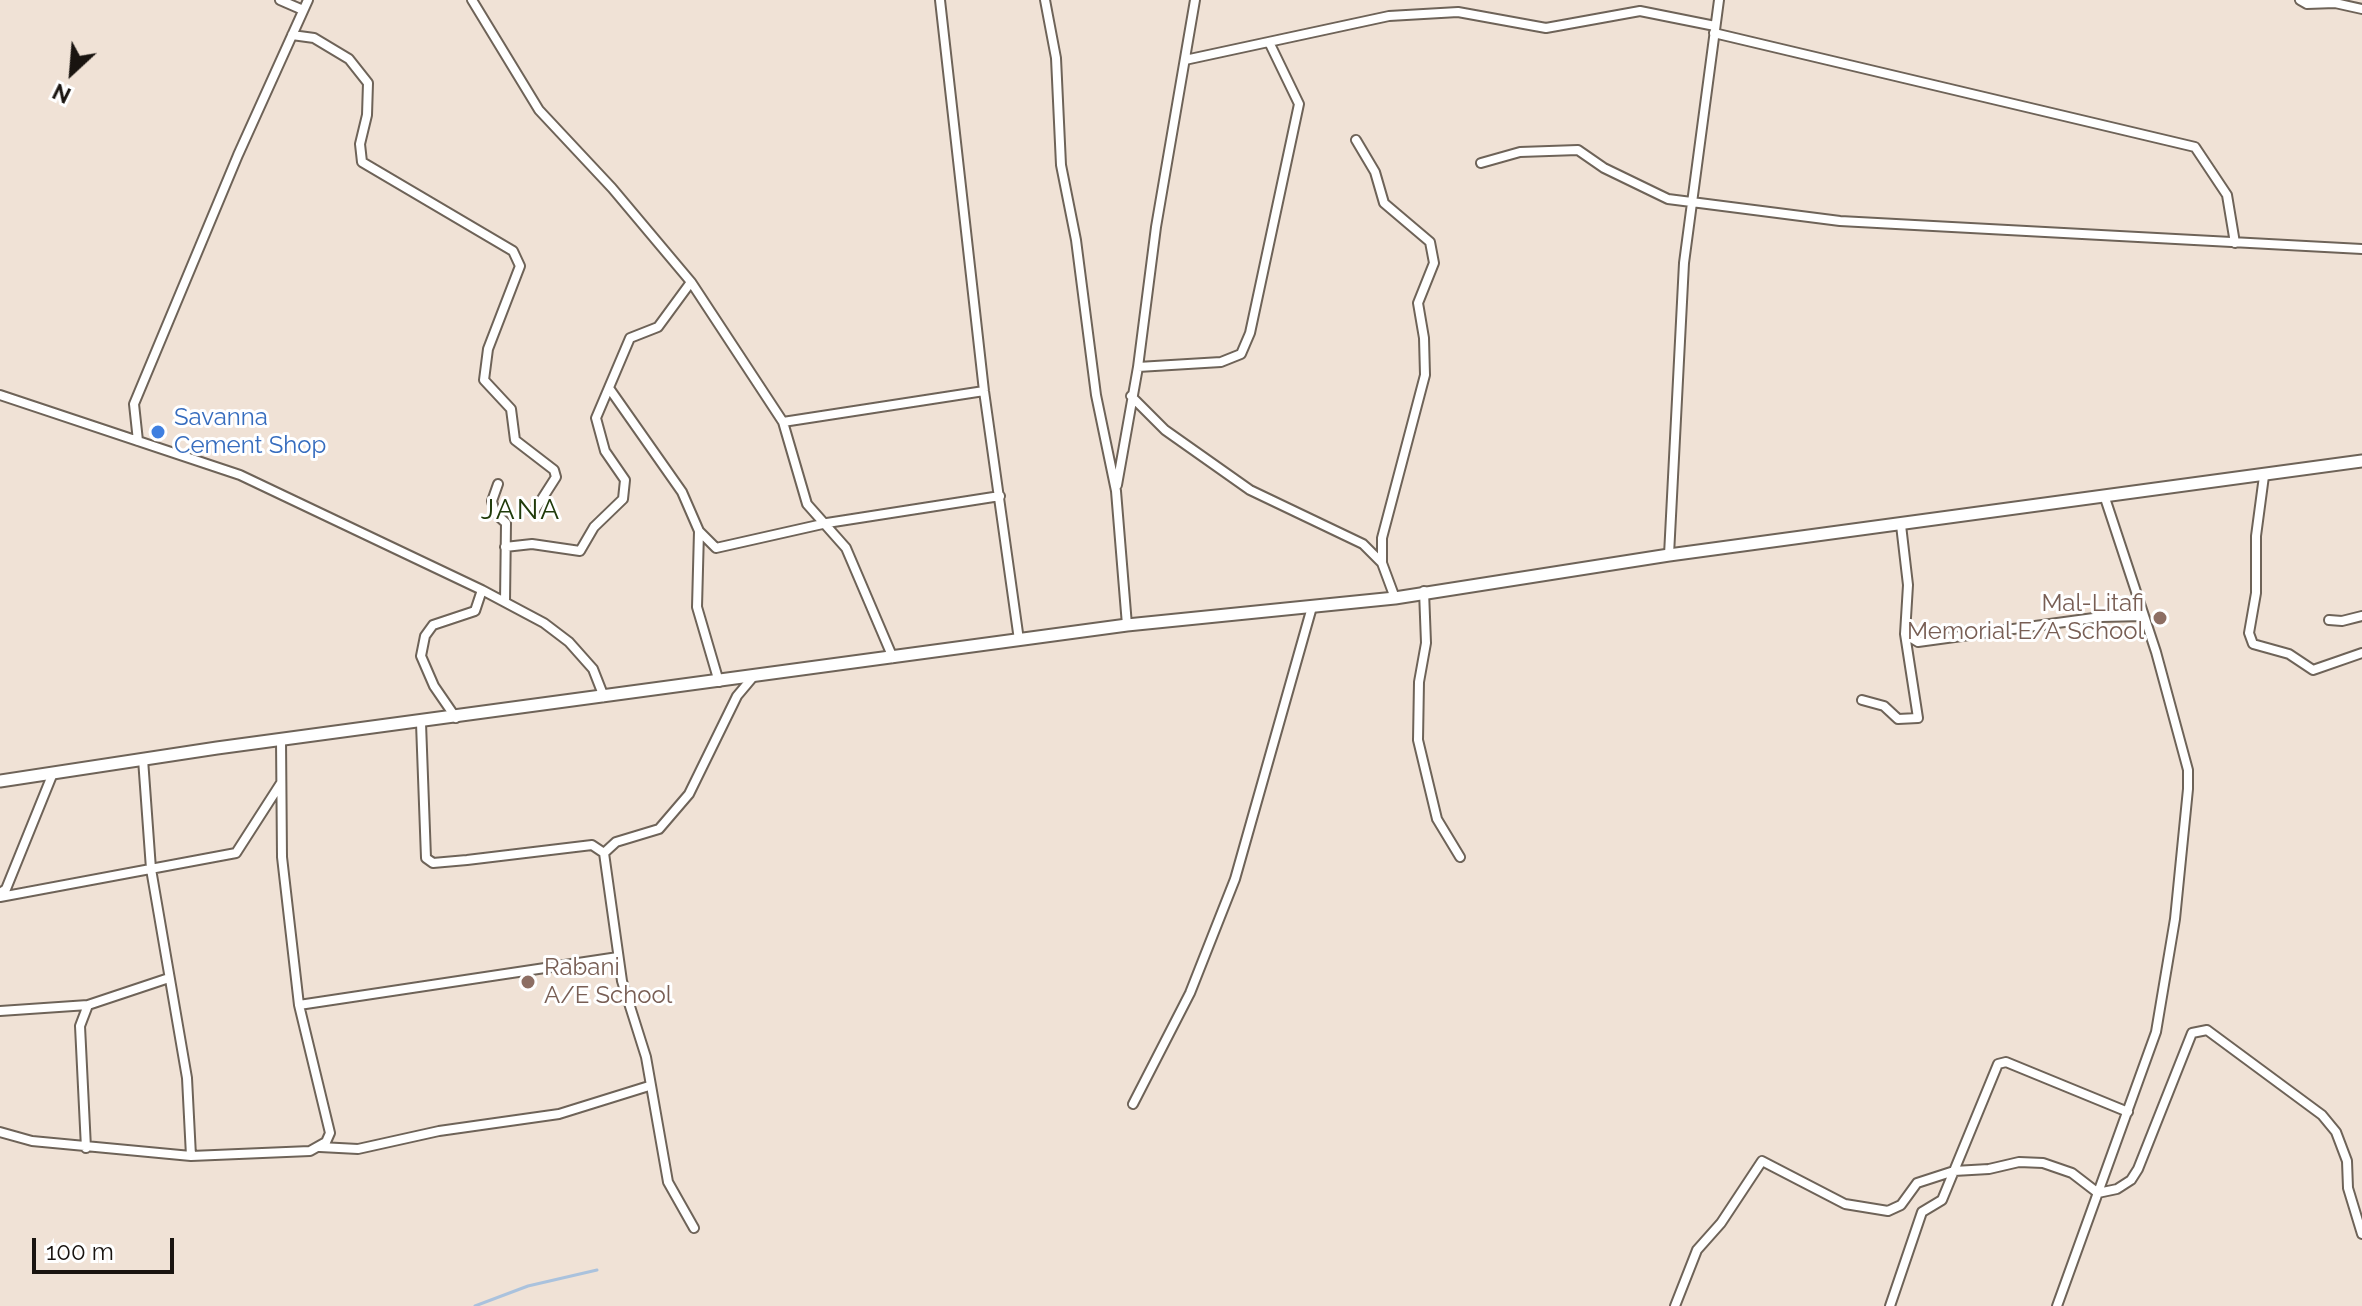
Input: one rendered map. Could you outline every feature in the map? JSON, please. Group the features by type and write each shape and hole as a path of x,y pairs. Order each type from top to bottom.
{"main road":[{"path":"0,781 1127,625 1395,598 1424,591 1669,555 2362,461"}],"street":[{"path":"280,0 303,10"},
{"path":"138,441 134,404 308,0"},
{"path":"472,0 539,110 612,188 691,282 783,422 807,504 846,548 874,607 893,658"},
{"path":"940,0 984,391 1019,640"},
{"path":"1045,0 1056,58 1061,165 1076,240 1096,395 1116,491 1127,625"},
{"path":"1116,491 1138,367 1156,227 1195,0"},
{"path":"1669,555 1684,263 1719,0"},
{"path":"2300,0 2362,9"},
{"path":"1185,60 1389,16 1458,12 1546,28 1640,11 2195,147 2227,195 2235,243"},
{"path":"292,35 314,38 349,59 368,83 367,115 360,144 362,162 513,251 520,266 488,349 484,380 511,409 515,440 554,470 556,477 533,513"},
{"path":"1138,367 1221,362 1241,354 1250,333 1299,104 1269,42"},
{"path":"1356,140 1375,172 1384,203 1430,242 1434,263 1418,303 1425,349 1425,375 1382,538 1382,563 1395,598"},
{"path":"1481,163 1520,152 1578,150 1604,168 1668,199 1840,221 2362,249"},
{"path":"505,547 532,544 580,551 594,527 623,499 625,480 605,451 596,418 630,338 658,327 691,282"},
{"path":"609,388 682,492 699,531 716,548 827,523 1000,496"},
{"path":"783,422 984,391"},
{"path":"0,395 240,475 482,590 544,623 569,642 593,669 604,698"},
{"path":"1131,396 1165,430 1250,490 1350,537 1382,563"},
{"path":"2264,476 2256,536 2256,593 2249,633 2253,644 2289,654 2313,670 2362,653"},
{"path":"498,484 492,501 495,513 506,523 505,602"},
{"path":"2057,1306 2156,1032 2175,919 2188,789 2188,770 2144,616 2105,498"},
{"path":"1862,700 1884,706 1898,719 1918,718 1905,634 1908,585 1901,525"},
{"path":"699,531 697,607 719,682"},
{"path":"456,718 434,686 421,656 425,636 433,625 475,611 482,590"},
{"path":"1424,591 1426,643 1419,682 1418,740 1437,819 1460,857"},
{"path":"1133,1104 1190,993 1235,879 1312,607"},
{"path":"1905,634 1918,642 1947,640 2101,617 2144,616"},
{"path":"2329,620 2342,621 2362,616"},
{"path":"604,853 616,842 659,829 689,794 737,696 753,677"},
{"path":"421,723 426,858 433,863 592,845 604,853 618,957 646,1057 668,1182 694,1228"},
{"path":"281,740 282,857 299,1005 330,1133 320,1147"},
{"path":"143,759 151,869 187,1078 191,1156"},
{"path":"0,895 6,889 53,773"},
{"path":"0,895 236,853 281,783"},
{"path":"299,1005 618,957"},
{"path":"0,1011 88,1005 169,978"},
{"path":"86,1148 80,1026 88,1005"},
{"path":"1675,1306 1697,1250 1721,1223 1762,1161 1845,1204 1888,1211 1901,1205 1917,1183 1954,1171 2043,1163 2072,1173 2098,1193 2117,1189 2131,1180 2192,1033 2207,1030 2322,1115 2336,1132 2347,1161 2348,1188 2362,1234"},
{"path":"1890,1306 1922,1212 1942,1200 1998,1064 2006,1062 2128,1112"},
{"path":"0,1132 32,1141 86,1148 191,1156 320,1147 358,1149 439,1131 559,1114 649,1086"}],"waterway":[{"path":"475,1306 528,1286 597,1270"}],"place":[{"name":"Savanna Cement Shop","path":"158,432"},
{"name":"Mal-Litafi Memorial E/A School","path":"2160,618"},
{"name":"Rabani A/E School","path":"528,982"}],"district":[{"name":"JANA","path":"521,511"}]}
